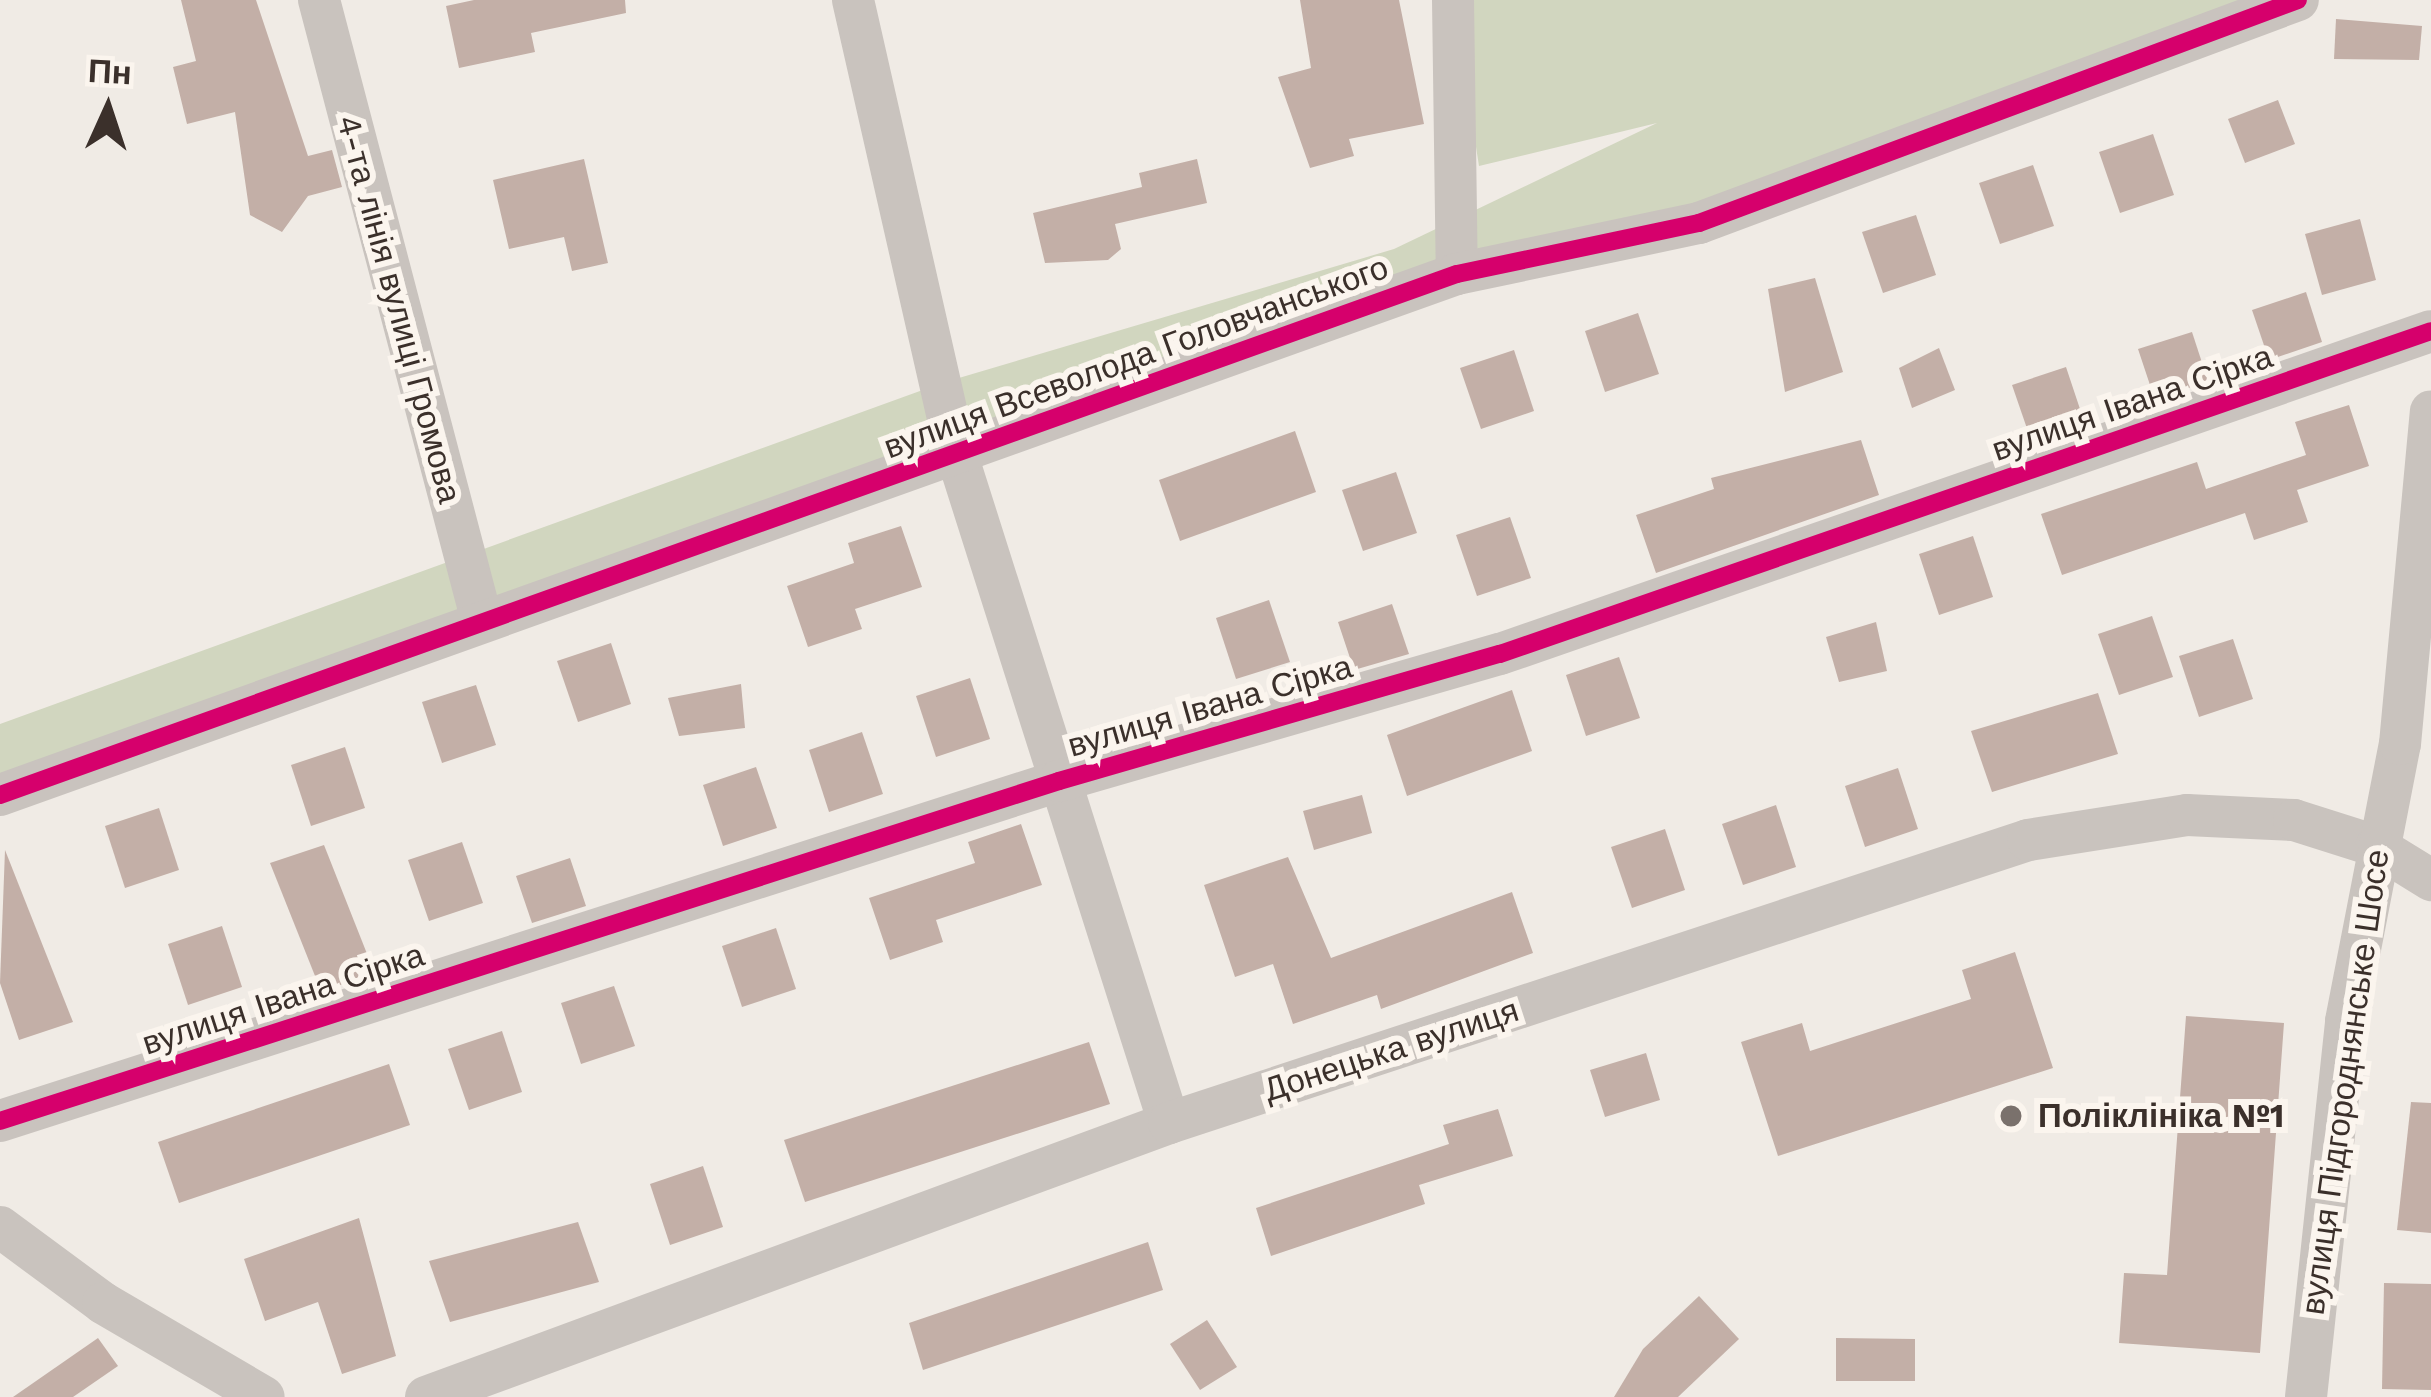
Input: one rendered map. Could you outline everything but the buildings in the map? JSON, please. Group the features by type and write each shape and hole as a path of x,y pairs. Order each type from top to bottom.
{"street":[{"name":"4-та лінія вулиці Громова","path":"319,0 481,617"},
{"path":"853,0 956,452 1169,1123"},
{"path":"1453,0 1457,274"},
{"name":"вулиця Всеволода Головчанського","path":"0,795 481,617 1457,274 1699,223 2298,0"},
{"name":"вулиця Івана Сірка","path":"0,1121 1059,781 1500,654 2431,331"},
{"name":"вулиця Підгороднянське Шосе","path":"2306,1397 2376,845 2400,744 2431,411"},
{"name":"Донецька вулиця","path":"426,1397 1169,1123 2028,839 2187,815 2294,820 2376,845 2431,880"},
{"path":"0,1227 103,1304 264,1397"}],"green space":[{"path":"1453,0 2298,0 1699,223 1457,274 0,795 0,724 942,383 1394,249 1657,123 1479,166"}],"cycle path":[{"path":"0,795 1457,274 1699,223 2298,0"},
{"path":"0,1121 1059,781 1500,654 2431,331"}],"place":[{"name":"Поліклініка №1","path":"2011,1116"}]}
